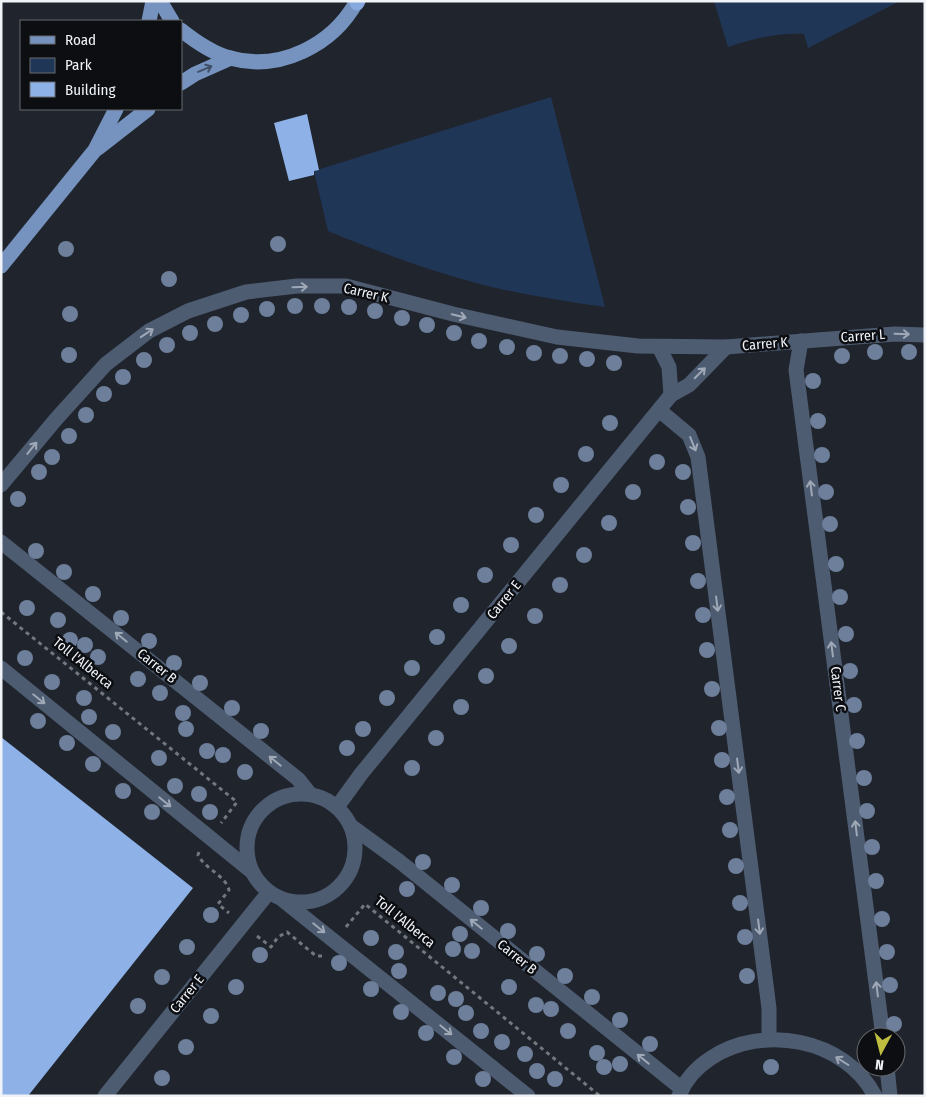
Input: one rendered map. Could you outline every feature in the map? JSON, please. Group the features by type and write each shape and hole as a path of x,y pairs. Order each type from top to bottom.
{"main road":[{"path":"149,20 153,1"},
{"path":"160,1 171,20"},
{"path":"182,31 199,45 230,58 260,62 289,58 316,46 339,27 357,2"},
{"path":"182,82 194,74 230,58"},
{"path":"1,266 95,150 115,110"},
{"path":"95,150 147,110"}],"street":[{"name":"Carrer K","path":"1,485 57,418 106,364 156,327 188,312 246,292 297,286 346,286 452,314 557,337 659,347 726,347 801,341"},
{"name":"Carrer L","path":"801,341 895,334 925,335"},
{"name":"Carrer C","path":"801,341 796,370 882,1027"},
{"path":"659,347 669,367 671,395"},
{"name":"Carrer E","path":"338,807 367,767 671,395 689,385 726,347"},
{"path":"659,410 689,435 698,457 769,1008 769,1038"},
{"name":"Carrer B","path":"1,542 291,773 310,794"},
{"path":"1,668 252,871 275,895 336,941 528,1096"},
{"path":"252,871 247,855 247,838 253,822 263,808 277,799 293,794 310,794 325,799 338,807 351,826 355,841 355,857 350,873 341,886 328,896 312,902 296,902 275,895"},
{"name":"Carrer B","path":"351,826 399,861 680,1092"},
{"name":"Carrer E","path":"105,1096 243,924 275,895"},
{"path":"680,1092 698,1066 723,1050 751,1041 769,1038 814,1045 847,1062 871,1088 875,1096"},
{"path":"888,1077 890,1096"}],"path":[{"name":"Toll l'Alberca","path":"1,612 237,802 198,855 201,862 227,883 229,890 218,904 271,947 278,938 287,932 316,956 323,957 364,904 600,1096"}],"green space":[{"path":"714,1 900,1 808,48 804,34 766,37 728,47"},
{"path":"551,97 605,307 540,297 476,283 364,246 328,231 314,171"}],"building":[{"path":"307,114 319,170 314,171 314,175 289,181 274,123"},
{"path":"1,737 193,888 28,1096 1,1096"}]}
